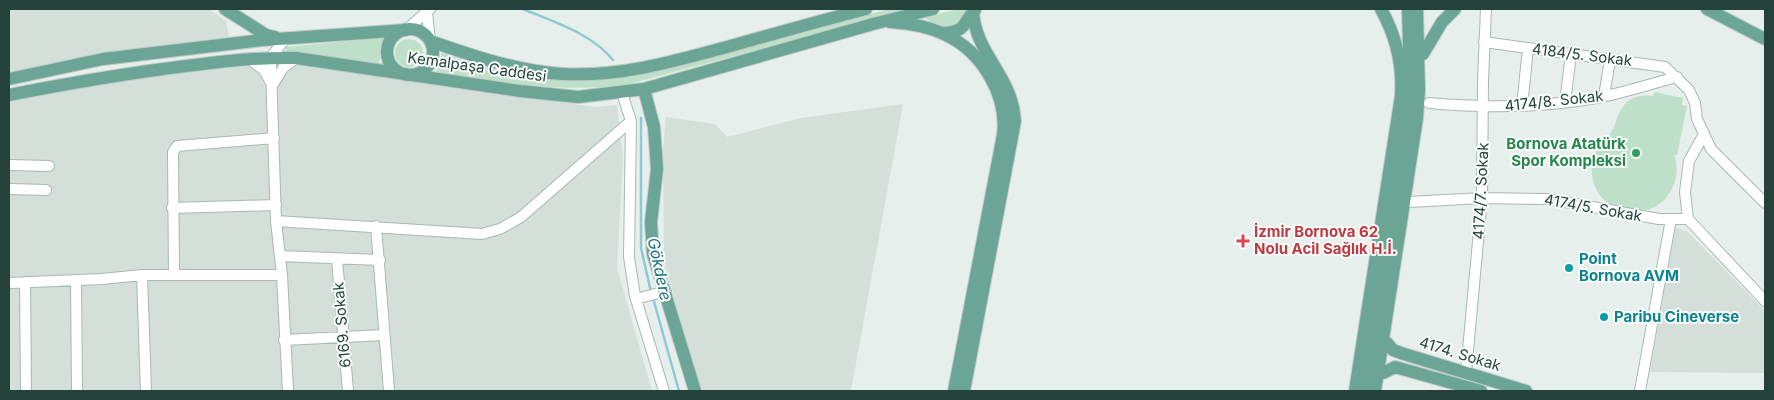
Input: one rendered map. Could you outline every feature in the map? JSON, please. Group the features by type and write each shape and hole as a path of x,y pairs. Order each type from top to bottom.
{"main road":[{"path":"225,9 266,36 285,39"},
{"path":"225,9 244,29 247,43 242,58"},
{"name":"Kemalpaşa Caddesi","path":"430,41 499,63 523,68 562,74 600,74 661,65 866,9"},
{"name":"Kemalpaşa Caddesi","path":"9,95 110,76 242,58 271,57 296,58 578,97 622,93 644,89 918,10 933,9"},
{"path":"873,24 895,23 939,32 954,32 970,20 975,9"},
{"path":"964,391 1015,121 1007,87 981,45 975,9"},
{"path":"1355,391 1401,96 1400,64 1382,9"},
{"path":"1366,391 1407,124 1410,80 1408,9"},
{"path":"1380,391 1422,114 1421,9"},
{"path":"1375,391 1417,118 1421,9"},
{"path":"1422,54 1442,22 1455,9"},
{"path":"1707,9 1765,39"},
{"path":"1726,9 1765,29"},
{"path":"918,10 926,24 966,48 986,70 998,93 1004,122 954,391"},
{"path":"406,30 420,31 430,41 433,55 431,62 421,72 408,74 395,69 390,63 388,50 393,37 406,30"},
{"name":"Kemalpaşa Caddesi","path":"9,79 103,59 285,39 406,30"},
{"path":"644,89 654,127 657,169 651,222 653,254 666,291 695,391"},
{"name":"4174. Sokak","path":"1387,343 1393,350 1404,354 1526,391"},
{"name":"4174. Sokak","path":"1383,373 1395,367 1481,391"}],"street":[{"name":"4174/7. Sokak","path":"1466,372 1482,198 1486,9"},
{"path":"429,11 430,41"},
{"path":"406,30 429,11"},
{"path":"285,39 271,57 276,221 282,275 288,391"},
{"name":"4184/5. Sokak","path":"1484,42 1665,67 1677,77"},
{"path":"1522,106 1528,48"},
{"path":"1565,102 1571,55"},
{"path":"242,58 264,70 272,86"},
{"path":"272,86 283,68 296,58"},
{"path":"1604,96 1610,60"},
{"path":"1677,77 1689,90 1695,103 1696,119 1711,149 1765,203"},
{"name":"4174/8. Sokak","path":"1429,103 1484,108 1565,102 1604,96 1677,77"},
{"path":"622,93 631,121 629,257 636,299 664,391"},
{"path":"276,221 376,226 459,234 482,234 500,229 520,217 631,121"},
{"path":"1703,136 1689,160 1685,192 1688,219 1764,295"},
{"path":"174,274 173,152 177,146 274,138"},
{"path":"9,165 48,166"},
{"path":"9,189 46,190"},
{"name":"4174/5. Sokak","path":"1409,202 1482,198 1548,199 1630,214 1688,219"},
{"path":"172,208 276,205"},
{"path":"1640,391 1671,219"},
{"path":"376,226 389,391"},
{"path":"280,256 380,260"},
{"name":"6169. Sokak","path":"337,258 348,391"},
{"path":"9,283 174,274 282,275"},
{"path":"142,275 146,391"},
{"path":"76,280 77,391"},
{"path":"25,282 26,391"},
{"path":"636,299 666,291"},
{"path":"284,340 384,334"}],"shaded area":[{"path":"9,9 209,9 226,21 229,37 137,49 9,72"},
{"path":"295,65 596,107 617,105 623,159 617,268 652,391 9,391 9,101 150,76 248,66"},
{"path":"903,104 851,391 700,391 664,261 663,151 666,117 715,124 727,137 801,118"},
{"path":"1675,228 1687,231 1765,311 1765,373 1650,372"}],"green space":[{"path":"889,9 911,9 625,85 576,88 553,87 507,83 436,72 442,52 459,59 515,72 567,80 607,80 645,74"},
{"path":"959,9 968,9 959,24 945,27 936,26 925,17"},
{"path":"383,38 379,64 286,52 286,47"},
{"path":"409,39 419,43 423,53 419,63 409,67 399,63 395,53 399,43"},
{"name":"Bornova Atatürk Spor Kompleksi","path":"1654,92 1683,98 1682,105 1687,106 1677,155 1674,155 1676,160 1676,177 1669,194 1658,205 1644,211 1628,211 1614,207 1602,198 1594,184 1593,159 1598,149 1613,130 1620,111 1628,101 1639,96 1653,96"}],"waterway":[{"name":"Gökdere","path":"523,9 583,35 594,42 613,60"},
{"name":"Gökdere","path":"641,118 641,248 651,292"},
{"name":"Gökdere","path":"653,298 679,391"}],"place":[{"name":"Bornova Atatürk Spor Kompleksi","path":"1636,153"},
{"name":"İzmir Bornova 62 Nolu Acil Sağlık H.İ.","path":"1243,241"},
{"name":"Point Bornova AVM","path":"1569,268"},
{"name":"Paribu Cineverse","path":"1604,317"}]}
